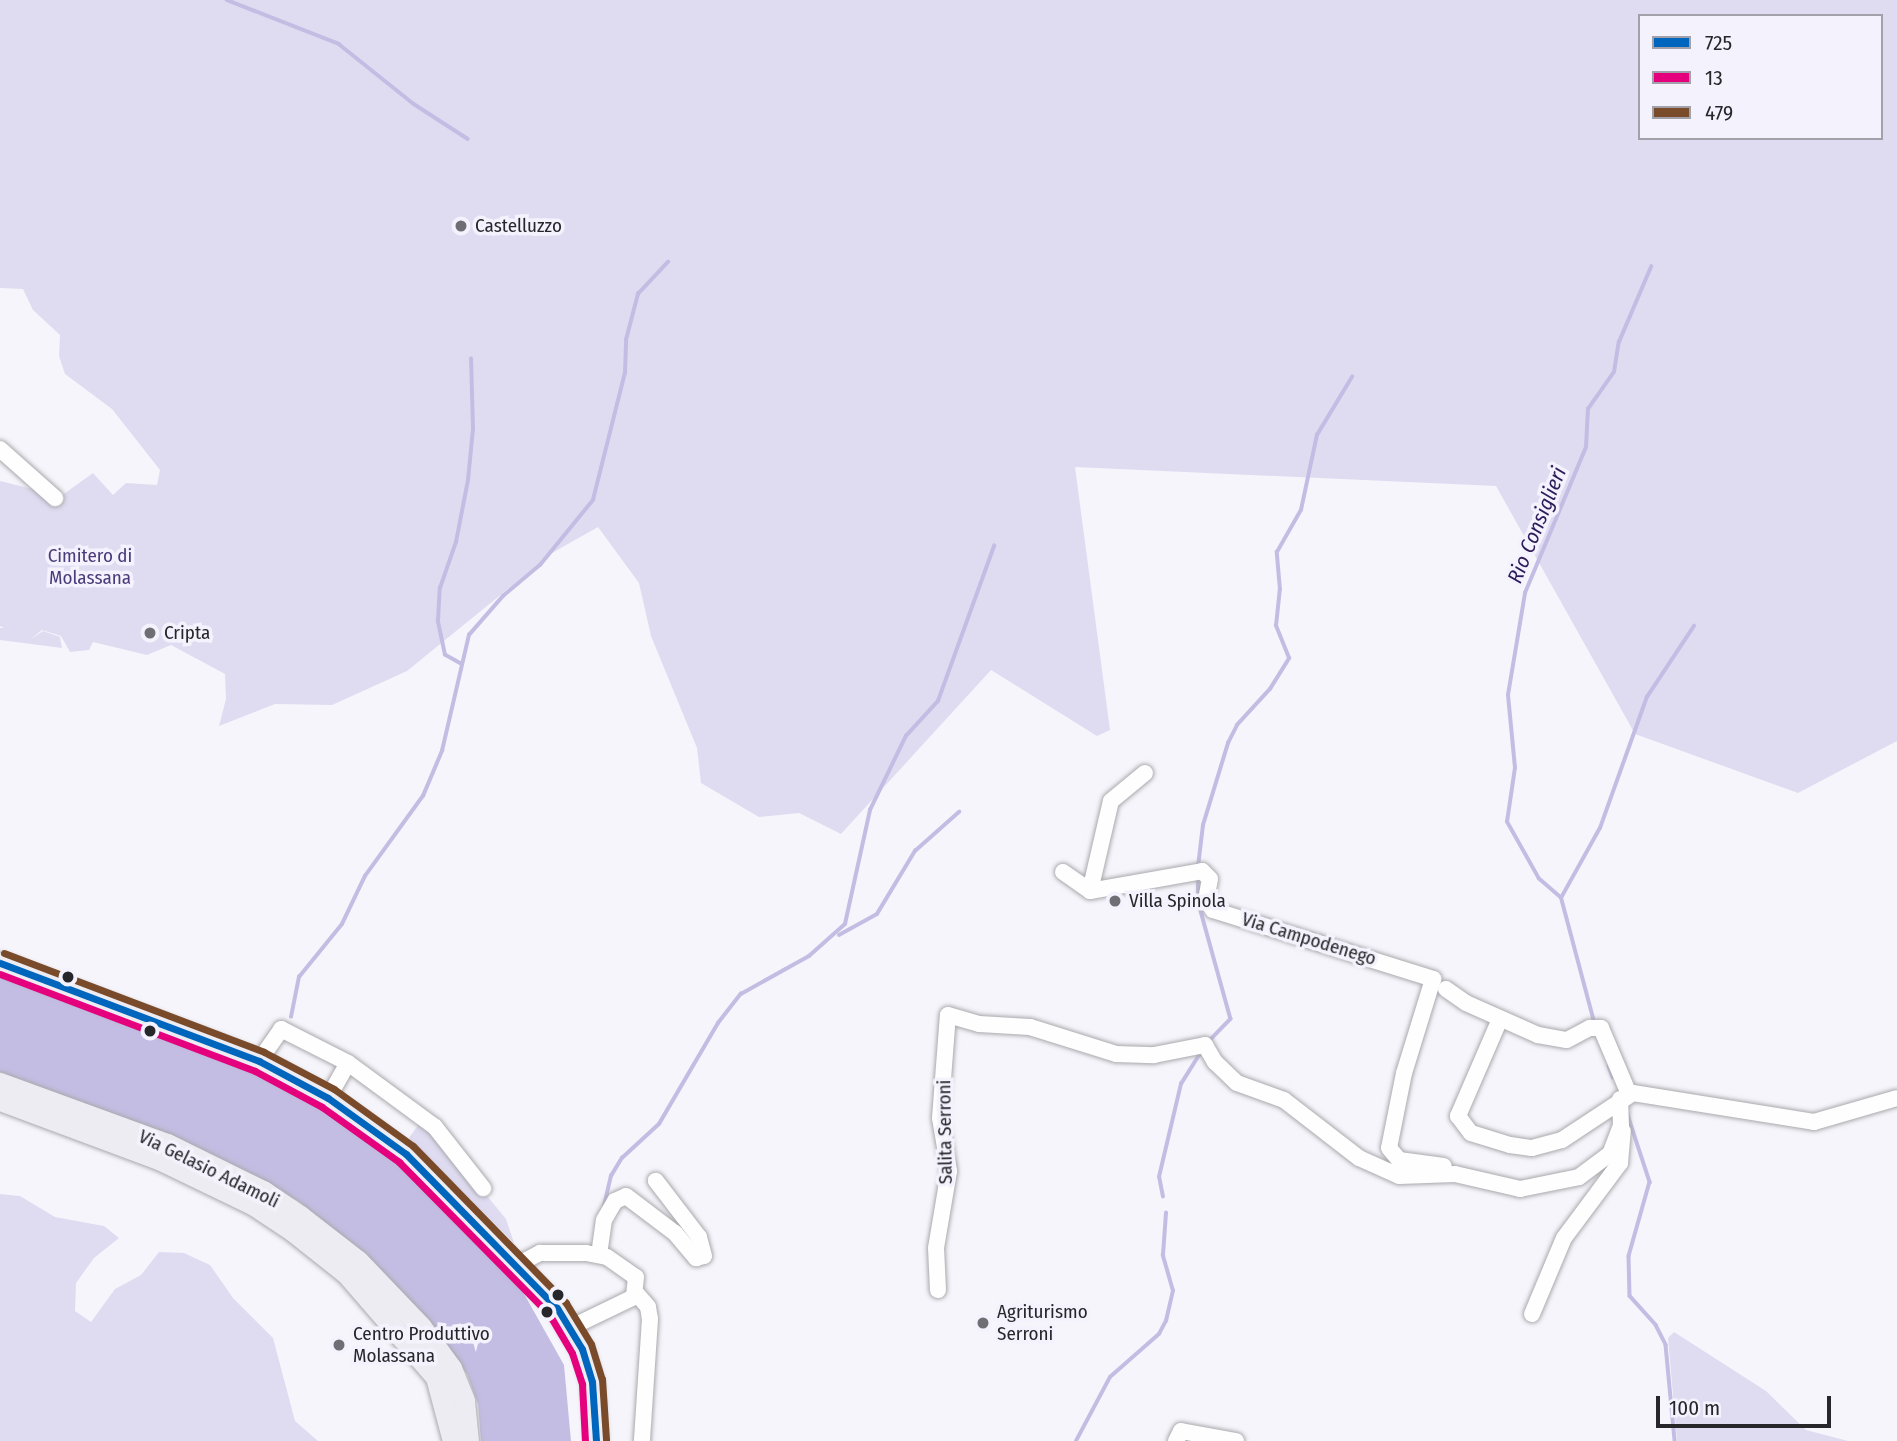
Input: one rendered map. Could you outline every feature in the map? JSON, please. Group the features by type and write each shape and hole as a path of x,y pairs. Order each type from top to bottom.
{"main road":[{"path":"0,963 259,1061 328,1098 406,1154 519,1264 570,1328 593,1382 596,1441"},
{"name":"Via Gelasio Adamoli","path":"0,1083 167,1144 263,1191 300,1216 358,1261 421,1327 452,1368 464,1401 468,1441"},
{"name":"Via Gelasio Adamoli","path":"0,1100 161,1160 254,1205 293,1231 346,1273 436,1377 453,1441"}],"street":[{"path":"0,449 55,498"},
{"path":"1063,872 1090,891 1111,801 1145,773"},
{"name":"Via Campodenego","path":"1090,891 1197,871 1210,879 1206,900 1213,910 1429,977 1434,984 1404,1073 1390,1136 1395,1157 1511,1180 1571,1172 1591,1163 1608,1144 1622,1099"},
{"path":"1446,989 1500,1019 1562,1041 1594,1027 1603,1029 1622,1099 1621,1126 1625,1142 1620,1163 1564,1238 1532,1314"},
{"name":"Salita Serroni","path":"938,1290 936,1248 949,1171 940,1118 948,1015 979,1024 1030,1027 1116,1055 1154,1055 1204,1048 1237,1083 1284,1100 1359,1158 1399,1176 1455,1174 1520,1189 1563,1181 1588,1174 1604,1161 1621,1126"},
{"path":"1500,1019 1459,1107 1464,1129 1483,1138 1532,1148 1572,1136 1622,1099 1814,1122 1897,1098"},
{"path":"259,1061 281,1029 348,1063 435,1127 483,1188"},
{"path":"328,1098 348,1063"},
{"path":"599,1255 604,1220 615,1200 625,1196 675,1233 695,1258 704,1256 699,1237 656,1181"},
{"path":"519,1264 540,1253 599,1255 636,1278 636,1293 648,1307 650,1328 642,1441"},
{"path":"570,1328 636,1293"},
{"path":"1176,1441 1181,1431 1236,1441"}],"green space":[{"name":"Cimitero di Molassana","path":"0,0 1897,0 1897,741 1798,793 1635,734 1496,486 1075,467 1110,730 1097,736 991,670 841,834 799,813 759,817 701,783 697,748 651,636 639,583 598,527 552,553 407,671 332,705 275,704 219,726 226,699 225,674 171,645 147,655 93,642 89,650 70,652 61,636 42,630 31,639 43,631 60,637 62,648 0,640 0,628 4,628 0,626 0,481 61,496 93,473 113,495 126,483 157,485 160,470 112,409 65,374 59,356 60,335 33,310 23,289 0,288"},
{"path":"423,1118 506,1219 514,1243 409,1138"},
{"path":"0,1194 20,1196 55,1217 104,1226 119,1238 94,1258 76,1283 75,1311 91,1322 115,1289 141,1275 159,1252 184,1253 210,1265 233,1298 273,1338 295,1421 318,1441 0,1441"},
{"path":"1674,1332 1766,1391 1806,1430 1848,1441 1677,1441 1668,1338"}],"shaded area":[{"path":"0,975 249,1067 332,1112 398,1159 523,1292 564,1365 571,1441 481,1441 478,1404 467,1374 445,1343 374,1262 298,1201 178,1139 0,1072"}],"waterway":[{"path":"227,0 339,44 414,104 468,139"},
{"path":"291,1017 299,977 342,924 365,876 423,796 442,751 469,635 503,596 540,565 593,500 625,373 626,340 638,294 668,262"},
{"name":"Rio Consiglieri","path":"1594,1022 1561,898 1539,879 1507,822 1515,768 1508,695 1525,593 1586,447 1588,409 1614,372 1619,342 1651,267"},
{"path":"461,664 445,655 438,621 440,588 456,542 468,480 473,429 471,359"},
{"path":"1198,867 1203,825 1228,743 1237,725 1270,689 1289,658 1276,626 1280,590 1277,552 1301,510 1317,435 1352,377"},
{"path":"604,1206 611,1176 622,1158 659,1124 718,1023 741,994 809,956 845,924 870,810 906,736 938,701 994,546"},
{"path":"1561,898 1600,828 1647,697 1694,626"},
{"path":"839,935 877,914 915,851 959,812"},
{"path":"1198,875 1199,904 1231,1019 1208,1043"},
{"path":"1163,1197 1159,1177 1181,1084 1201,1052"},
{"name":"Rio Consiglieri","path":"1609,1066 1613,1077"},
{"name":"Rio Consiglieri","path":"1627,1112 1650,1182 1629,1256 1630,1296 1656,1325 1666,1345 1675,1441"},
{"path":"1076,1441 1110,1377 1159,1334 1166,1321 1173,1291 1163,1255 1166,1213"}],"transit line":[{"name":"479","path":"4,953 264,1052 334,1089 413,1146 566,1303 591,1344 602,1379 606,1440"},
{"name":"725","path":"0,963 259,1061 328,1098 406,1154 557,1308 582,1349 592,1382 596,1441"},
{"name":"13","path":"0,974 255,1071 322,1107 399,1162 549,1314 572,1353 582,1384 585,1441"}],"place":[{"name":"Castelluzzo","path":"461,226"},
{"name":"Cripta","path":"150,633"},
{"name":"Villa Spinola","path":"1115,901"},
{"name":"Agriturismo Serroni","path":"983,1323"},
{"name":"Centro Produttivo Molassana","path":"339,1345"}]}
